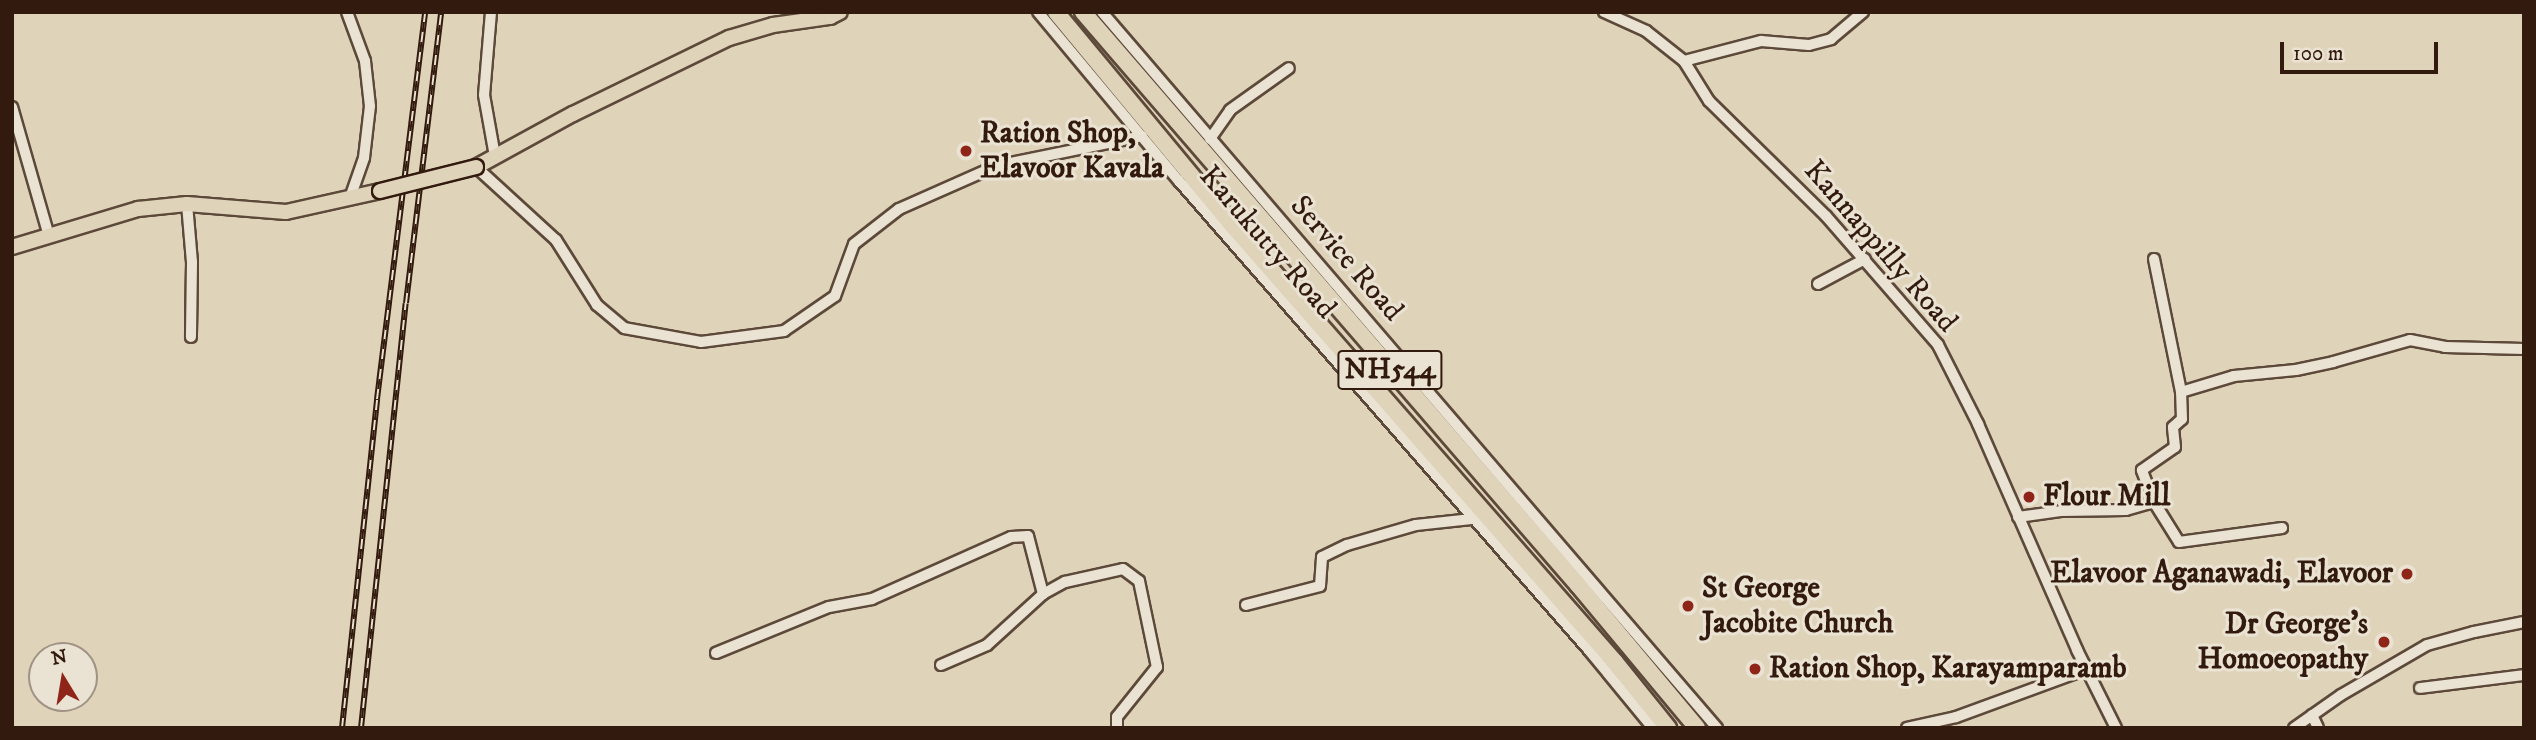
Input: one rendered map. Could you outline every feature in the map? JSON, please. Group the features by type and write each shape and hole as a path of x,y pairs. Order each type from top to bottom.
{"highway":[{"name":"NH544","path":"1056,12 1234,227 1615,662 1668,728"},
{"name":"NH544","path":"1083,12 1697,728"}],"main road":[{"path":"12,247 138,209 187,204 286,212 476,167 573,114 729,38 773,25 830,17 840,12"}],"street":[{"path":"347,12 365,61 370,106 364,158 350,198"},
{"path":"491,12 484,95 495,156"},
{"name":"Karukutty Road","path":"1038,12 1653,728"},
{"name":"Service Road","path":"1102,12 1717,728"},
{"name":"Kannappilly Road","path":"1604,12 1646,31 1684,61 1709,101 1826,216 1938,345 1978,424 2116,728"},
{"path":"1684,61 1761,41 1810,45 1831,39 1863,12"},
{"path":"1210,139 1230,110 1289,68"},
{"path":"12,107 49,236"},
{"path":"476,167 556,240 597,305 624,328 701,342 784,331 835,296 854,244 899,209 996,166 1142,136"},
{"path":"187,204 192,262 191,337"},
{"path":"1818,284 1865,259"},
{"path":"2154,259 2181,392 2182,419 2173,427 2175,447 2142,470 2154,502 2179,542 2282,528"},
{"path":"2181,392 2234,376 2296,370 2333,362 2410,340 2445,346 2524,349"},
{"path":"2018,517 2061,511 2126,510 2154,502"},
{"path":"1246,605 1320,586 1322,557 1347,545 1416,525 1472,519"},
{"path":"716,653 829,607 872,598 1011,537 1028,536 1042,594"},
{"path":"942,666 987,645 1042,594 1065,582 1123,569 1139,581 1157,667 1118,717 1117,728"},
{"path":"2294,728 2401,657 2427,645 2524,622"},
{"path":"1908,728 1956,717 2087,669"},
{"path":"2420,688 2524,675"},
{"path":"2312,715 2318,728"}],"railway":[{"path":"342,728 377,399 425,12"},
{"path":"361,728 406,303 441,12"}],"place":[{"name":"Ration Shop, Elavoor Kavala","path":"966,151"},
{"name":"Flour Mill","path":"2029,497"},
{"name":"Elavoor Aganawadi, Elavoor","path":"2407,574"},
{"name":"St George Jacobite Church","path":"1688,606"},
{"name":"Dr George's Homoeopathy","path":"2384,642"},
{"name":"Ration Shop, Karayamparamb","path":"1755,669"}]}
